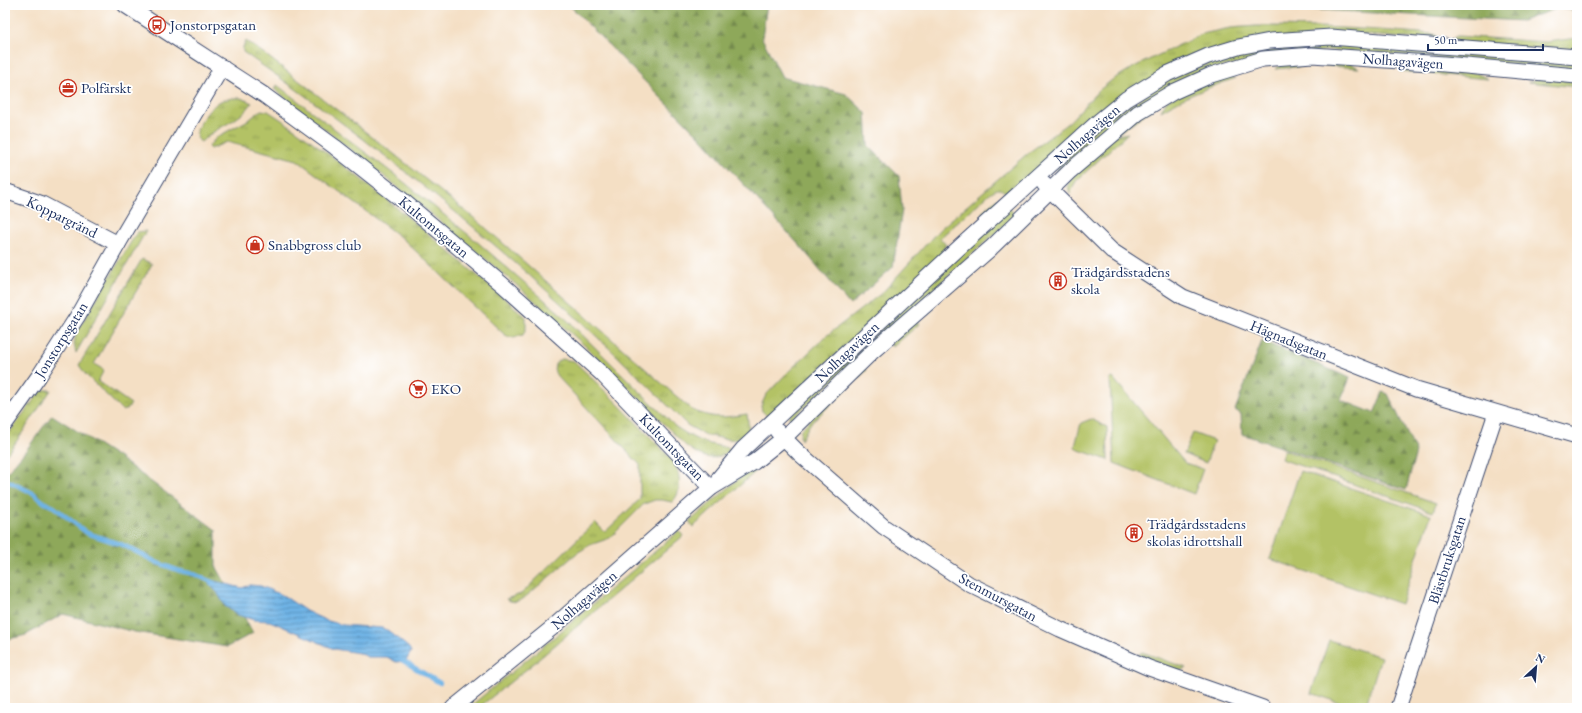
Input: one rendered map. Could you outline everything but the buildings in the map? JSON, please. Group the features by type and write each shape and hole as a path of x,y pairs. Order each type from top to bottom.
{"street":[{"name":"Kultomtsgatan","path":"125,5 264,95 401,199 503,285 602,374 711,488"},
{"name":"Nolhagavägen","path":"452,708 552,628 711,488 743,449 956,251 1099,121 1126,99 1167,74 1208,56 1238,47 1270,42 1331,37 1577,57"},
{"name":"Nolhagavägen","path":"711,488 754,462 784,438 874,350 991,248 1070,171 1138,113 1173,92 1211,75 1263,59 1312,55 1444,64 1577,76"},
{"name":"Jonstorpsgatan","path":"5,424 40,376 77,317 222,67"},
{"name":"Hägnadsgatan","path":"1038,177 1112,251 1184,297 1416,389 1577,436"},
{"name":"Koppargränd","path":"5,191 40,203 118,244"},
{"name":"Blästbruksgatan","path":"1398,708 1496,413"},
{"name":"Stenmursgatan","path":"770,424 884,527 970,584 1060,629 1149,668 1263,708"}],"green space":[{"path":"569,5 767,5 762,38 782,77 846,94 866,113 868,145 899,176 902,210 893,267 850,305 800,246 704,141"},
{"path":"1226,5 1577,5 1577,12 1561,7 1522,21"},
{"path":"1256,26 1344,28 1433,34 1437,36 1438,41 1332,32 1182,62 1010,196 1000,189 990,193 940,238 946,245 933,266 768,417 762,411 761,406 766,395 825,337 883,292 939,230 1028,153 1070,121 1098,91 1112,80 1134,67 1202,34 1230,28"},
{"path":"1457,36 1547,42 1577,38 1577,53 1451,42 1453,38"},
{"path":"246,41 394,154 479,222 692,410 706,415 719,417 747,414 749,429 741,440 705,435 687,425 583,324 474,228 361,137 243,52 243,47"},
{"path":"1332,42 1577,63 1577,70 1330,50 1208,69 1059,175 1056,173 1059,165 1100,125 1176,75 1241,51"},
{"path":"1347,61 1359,68 1317,65 1275,69 1285,62"},
{"path":"1410,67 1477,73 1488,79 1399,71"},
{"path":"1225,75 1236,78 1188,96 1161,111 1167,100"},
{"path":"1540,78 1577,81 1577,87 1528,82"},
{"path":"277,85 399,178 475,240 561,314 676,427 701,441 731,449 719,457 708,458 702,456 685,445 597,357 547,311 431,214 274,89"},
{"path":"234,98 241,98 252,103 241,115 201,142 197,138 198,127 210,109 219,102"},
{"path":"261,110 268,111 316,144 424,231 526,317 526,329 523,335 514,338 506,336 403,239 297,160 227,142 210,149 209,146 217,137 250,119"},
{"path":"1128,133 1076,181 1070,194 1068,185 1072,175 1116,135"},
{"path":"998,199 1001,200 994,208 981,214 991,203"},
{"path":"1009,208 1015,215 799,412 792,418 789,418 789,415"},
{"path":"146,231 76,353 74,344 76,333 137,232"},
{"path":"142,259 152,264 94,364 104,370 98,381 131,404 123,411 86,375 79,365"},
{"path":"915,319 919,324 893,347 891,346 891,343"},
{"path":"1262,341 1350,378 1341,400 1374,413 1383,392 1388,394 1416,452 1406,490 1242,434 1241,414 1235,410"},
{"path":"562,359 574,361 667,454 677,469 680,484 678,494 672,502 655,500 644,504 610,538 590,545 577,553 523,599 513,602 506,599 521,594 595,522 605,532 640,499 640,465 557,376 554,368 556,363"},
{"path":"864,368 867,370 810,424 801,440 801,429"},
{"path":"1113,378 1185,463 1203,469 1194,494 1114,463 1110,379"},
{"path":"45,390 51,390 5,456 5,438 39,393"},
{"path":"52,415 118,457 216,530 216,566 253,633 227,647 135,632 63,614 26,635 5,640 5,475 27,449"},
{"path":"1091,419 1107,427 1108,460 1076,449 1075,446 1081,423"},
{"path":"1193,433 1214,441 1206,463 1184,454"},
{"path":"1284,450 1436,503 1433,512 1281,459"},
{"path":"751,468 755,472 693,527 689,522"},
{"path":"1300,471 1431,515 1401,604 1270,559"},
{"path":"679,531 683,536 533,664 478,708 468,708 547,643"},
{"path":"1329,640 1381,657 1365,708 1356,708 1311,693"},
{"path":"1142,652 1186,668 1180,671 1138,655"}],"water":[{"path":"211,580 242,588 250,585 261,586 284,596 306,611 325,620 343,625 382,628 389,631 409,648 411,652 406,661 396,662 387,657 368,657 359,653 334,649 270,621 254,620 238,615 225,606 217,592 209,584 209,581"}],"waterway":[{"path":"8,481 33,493 45,503 54,507 87,533 123,545 158,563 180,571 194,574 214,583"},
{"path":"400,659 440,683"}],"place":[{"name":"Jonstorpsgatan","path":"157,25"},
{"name":"Polfärskt","path":"68,88"},
{"name":"Snabbgross club","path":"255,245"},
{"name":"Trädgårdsstadens skola","path":"1058,281"},
{"name":"EKO","path":"418,389"},
{"name":"Trädgårdsstadens skolas idrottshall","path":"1134,533"}]}
